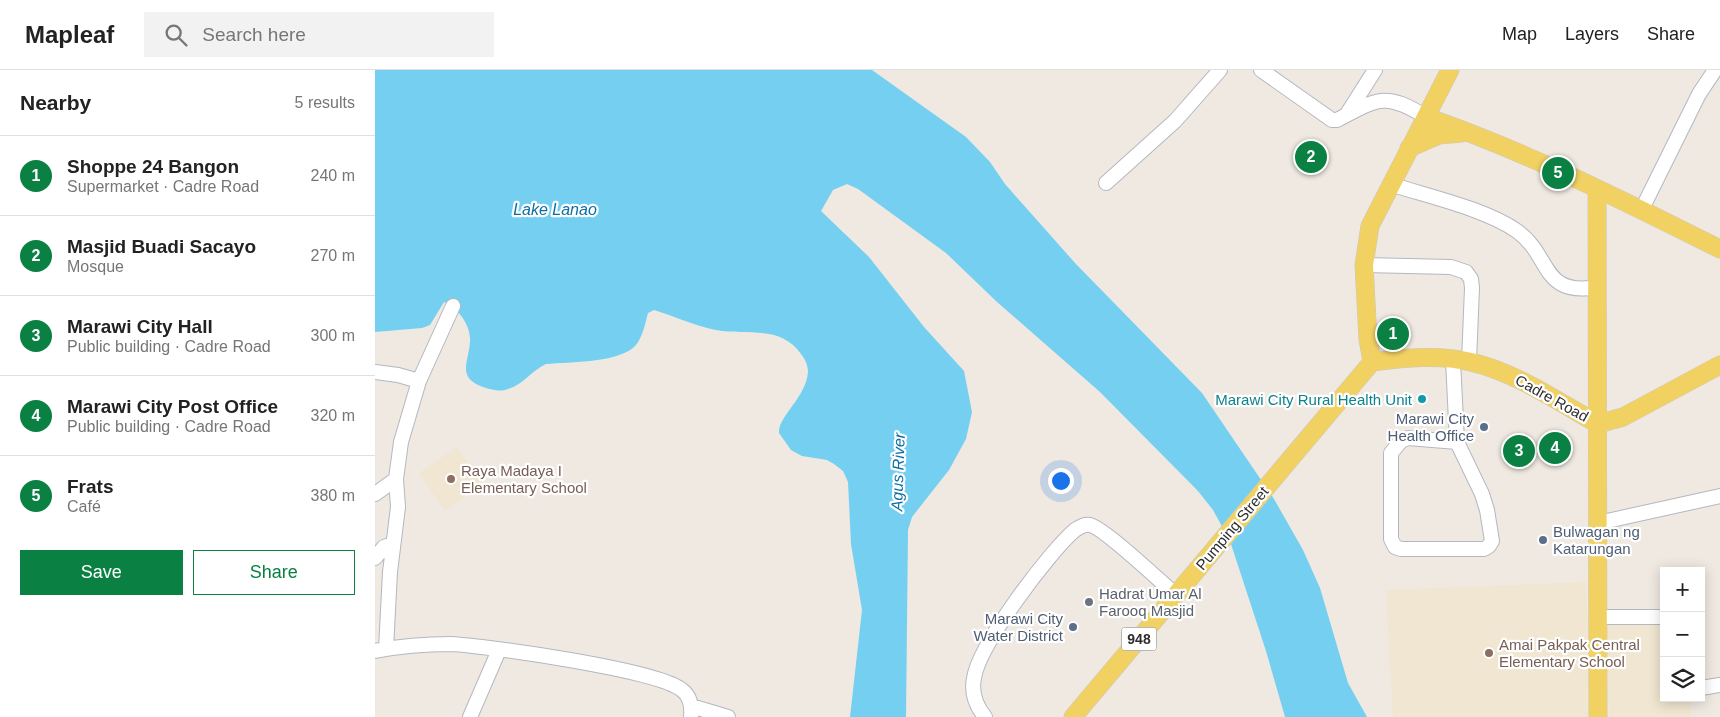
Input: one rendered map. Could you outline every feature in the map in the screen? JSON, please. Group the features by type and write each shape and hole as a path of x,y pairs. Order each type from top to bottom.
{"main road":[{"path":"1372,362 1368,339 1365,265 1370,226 1390,184 1451,70"},
{"path":"1426,117 1470,132 1529,156 1720,249"},
{"path":"1409,148 1439,135 1470,132"},
{"path":"1597,189 1598,717"},
{"name":"Cadre Road","path":"1372,362 1402,358 1461,360 1518,379 1598,424 1623,417 1720,366"},
{"name":"Pumping Street","path":"1073,717 1372,362"}],"street":[{"path":"1106,183 1175,121 1220,70"},
{"path":"1261,70 1329,118 1337,120 1383,99 1413,108 1426,117"},
{"path":"1346,116 1375,70"},
{"path":"1641,212 1699,94 1715,70"},
{"path":"1390,184 1475,212 1516,230 1561,285 1580,290 1598,287"},
{"path":"1365,265 1451,267 1467,272 1471,279 1472,288 1461,360 1457,442 1482,494 1487,510 1491,541 1489,546 1474,549 1401,549 1395,547 1391,539 1391,453 1401,441 1408,438 1457,442"},
{"path":"453,306 419,381 401,442 396,479 398,507 381,650 451,644 593,665 659,679 676,685 691,707 728,717"},
{"path":"375,372 398,375 419,381"},
{"path":"375,494 396,479"},
{"path":"1598,523 1720,496"},
{"path":"985,717 976,703 973,678 985,649 1026,590 1075,530 1084,525 1091,525 1124,550 1176,595"},
{"path":"375,558 384,547 393,544"},
{"path":"1597,617 1660,617"},
{"path":"470,717 499,650"},
{"path":"1705,687 1720,685"}],"shaded area":[{"name":"Raya Madaya I Elementary School","path":"457,447 483,485 445,511 419,473"},
{"name":"Amai Pakpak Central Elementary School","path":"1586,582 1591,717 1393,717 1386,590"},
{"path":"1606,619 1660,619 1660,702 1691,702 1691,717 1609,717"}],"water":[{"name":"Lake Lanao","path":"375,70 872,70 966,137 990,162 1005,184 1075,263 1202,393 1274,499 1303,550 1320,588 1348,683 1367,717 1285,717 1266,651 1230,541 1213,510 1198,491 1100,392 997,302 946,253 858,189 847,184 833,190 821,211 869,257 924,327 964,371 972,412 966,439 949,470 912,517 908,530 906,717 850,717 862,610 851,544 848,482 843,471 827,460 802,456 791,450 779,433 783,420 798,398 806,381 808,369 802,356 793,345 783,338 762,333 716,330 654,310 648,313 640,338 629,351 607,358 546,364 513,387 500,391 486,388 470,380 466,369 470,335 466,323 454,308 444,302 430,325 422,328 375,332"}],"place":[{"name":"Masjid Buadi Sacayo","path":"1311,157"},
{"name":"Frats","path":"1558,173"},
{"name":"Shoppe 24 Bangon","path":"1393,334"},
{"name":"Marawi City Rural Health Unit","path":"1422,399"},
{"name":"Marawi City Health Office","path":"1484,427"},
{"name":"Marawi City Post Office","path":"1555,448"},
{"name":"Marawi City Hall","path":"1519,451"},
{"name":"Raya Madaya I Elementary School","path":"451,479"},
{"name":"Bulwagan ng Katarungan","path":"1543,540"},
{"name":"Hadrat Umar Al Farooq Masjid","path":"1089,602"},
{"name":"Marawi City Water District","path":"1073,627"},
{"name":"Amai Pakpak Central Elementary School","path":"1489,653"}],"water label":[{"name":"Agus River","path":"898,472"}]}
